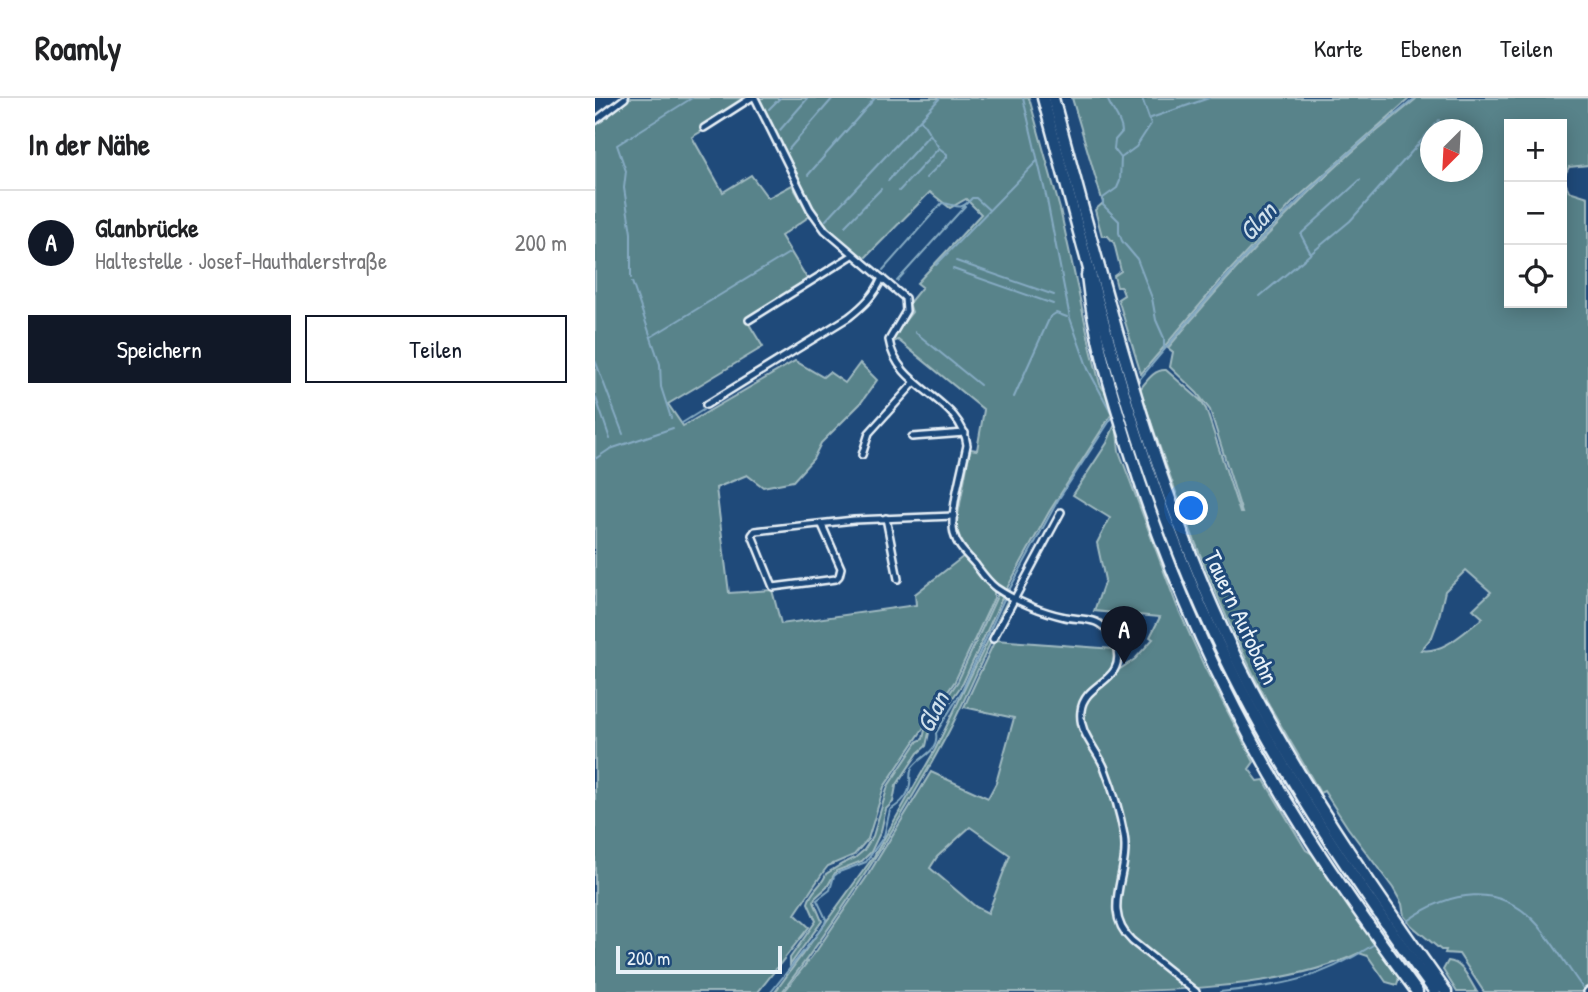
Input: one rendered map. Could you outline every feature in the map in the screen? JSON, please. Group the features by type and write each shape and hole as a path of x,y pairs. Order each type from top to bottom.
{"highway":[{"path":"1043,98 1128,407 1177,549 1202,608 1286,773 1350,874 1435,992"},
{"name":"Tauern Autobahn","path":"1053,98 1130,379 1163,482 1195,566 1233,652 1265,715 1336,834 1446,992"},
{"path":"1084,247 1090,303 1120,420 1172,569 1206,648 1238,713 1304,829 1417,992"}],"street":[{"path":"595,121 625,98"},
{"path":"704,128 753,98 815,218 825,230 907,301 906,311 889,340 897,362 914,383 950,410 965,433 967,444 954,516 953,531 957,543 998,589 1061,616 1094,621 1107,630 1112,638 1118,657 1116,668 1087,696 1081,713 1084,730 1105,767 1124,834 1125,855 1117,895 1117,919 1123,933 1195,992"},
{"path":"749,320 853,255"},
{"path":"706,405 849,317 874,294 882,278"},
{"path":"862,455 869,433 914,383"},
{"path":"912,438 965,433"},
{"path":"993,639 1061,512"},
{"path":"822,525 841,568 839,576 836,579 773,587 752,534 755,531 886,518 954,516"},
{"path":"886,518 898,579"},
{"path":"1112,638 1134,624"}],"green space":[{"path":"629,98 747,98 701,128 702,131 692,137 723,192 751,175 768,198 792,185 810,216 781,236 808,280 746,319 763,347 668,404 683,426 795,361 823,377 829,372 845,383 860,363 877,380 860,404 821,443 813,459 793,481 763,487 747,475 716,488 729,593 772,590 781,624 916,605 915,594 964,556 994,591 994,598 955,681 884,787 868,839 854,855 828,866 824,871 795,914 809,927 758,992 595,992 595,126"},
{"path":"759,98 1029,98 1060,209 1100,384 1113,412 1049,512 1006,590 1001,589 974,560 956,526 970,449 977,450 984,410 898,340 893,342 897,331 912,312 909,303 922,287 917,283 981,214 966,199 950,208 930,192 863,260 824,225 817,215"},
{"path":"1072,98 1410,98 1294,201 1222,279 1141,374 1118,299 1124,295 1121,287 1117,287 1114,276 1121,271 1114,243 1108,236 1102,236 1095,210 1103,203"},
{"path":"1417,98 1588,98 1588,165 1569,167 1567,171 1567,119 1504,119 1504,308 1567,308 1567,187 1569,191 1588,197 1588,992 1484,992 1459,954 1445,953 1446,950 1441,950 1404,916 1402,904 1393,888 1324,791 1320,793 1267,701 1197,548 1140,389 1154,373 1166,370 1200,400 1206,409 1242,513 1210,410 1170,367 1173,352 1168,348 1279,223 1351,153","holes":["1466,570 1491,592 1473,609 1483,618 1446,645 1421,650 1432,637 1445,591"]},
{"path":"1116,422 1119,451 1177,606 1205,668 1254,762 1249,769 1258,781 1264,780 1306,850 1314,855 1399,977 1397,985 1386,982 1368,956 1359,953 1289,976 1165,990 784,992 817,950 868,875 931,772 988,798 996,783 1014,718 964,707 995,640 1114,649 1114,668 1120,669 1135,659 1153,639 1150,637 1160,617 1094,611 1105,580 1097,543 1110,518 1073,495 1107,443","holes":["970,827 1010,855 988,913 976,907 930,868 937,857"]},
{"path":"998,594 1003,596 963,683 929,733 926,746 918,753 896,786 893,802 886,809 881,831 871,852 862,861 836,871 827,887 815,898 814,902 822,921 790,965 790,958 816,921 808,903 812,895 826,874 855,858 873,836 888,786 918,741 923,739 925,730 958,681"},
{"path":"1009,597 1013,599 956,716 910,800 828,930 782,992 775,992 874,856 935,750"},
{"path":"1448,961 1462,968 1477,992 1457,992 1443,970"}],"waterway":[{"path":"631,278 631,233 624,188 626,171 617,145 692,98"},
{"path":"769,109 780,98"},
{"path":"780,130 808,98"},
{"path":"789,149 833,98"},
{"path":"808,175 875,98"},
{"path":"826,220 940,98"},
{"path":"1008,592 1058,500 1113,416 1088,369 1070,318 1047,200 1023,98"},
{"path":"1107,98 1122,128 1115,140 1114,149 1121,158"},
{"path":"1142,98 1151,124 1136,147 1121,158 1120,181 1117,188 1103,198 1103,205 1119,221 1122,241 1137,259 1152,298 1156,320 1164,338 1164,349"},
{"path":"1151,118 1209,98"},
{"name":"Glan","path":"1138,381 1270,229 1327,173 1415,98"},
{"path":"921,120 939,148 947,154 926,178"},
{"path":"888,181 929,135"},
{"path":"1260,296 1350,221 1420,142"},
{"path":"899,191 939,148"},
{"path":"936,265 1037,161"},
{"path":"1311,254 1302,233 1360,180"},
{"path":"845,226 881,189"},
{"path":"883,270 942,203 961,206 976,198 989,210"},
{"path":"897,281 965,206"},
{"path":"651,337 789,253"},
{"path":"956,261 1054,295"},
{"path":"953,269 1053,304"},
{"path":"632,282 660,364 661,387 671,418"},
{"path":"1014,397 1050,317 1056,313 1067,317"},
{"path":"915,332 980,385"},
{"path":"595,360 623,434"},
{"path":"595,395 610,439"},
{"path":"682,423 703,410"},
{"path":"595,459 610,449 673,428"},
{"name":"Glan","path":"771,992 825,924 826,919 817,900 830,890 834,876 866,862 884,836 890,810 906,796 912,768 935,745 936,733 962,691 1005,597"},
{"path":"1407,921 1457,897 1490,896 1507,902 1523,911 1538,925 1585,991"},
{"path":"1220,992 1281,984 1317,974 1373,945"}],"place":[{"name":"Glanbrücke","path":"1124,664"}]}
